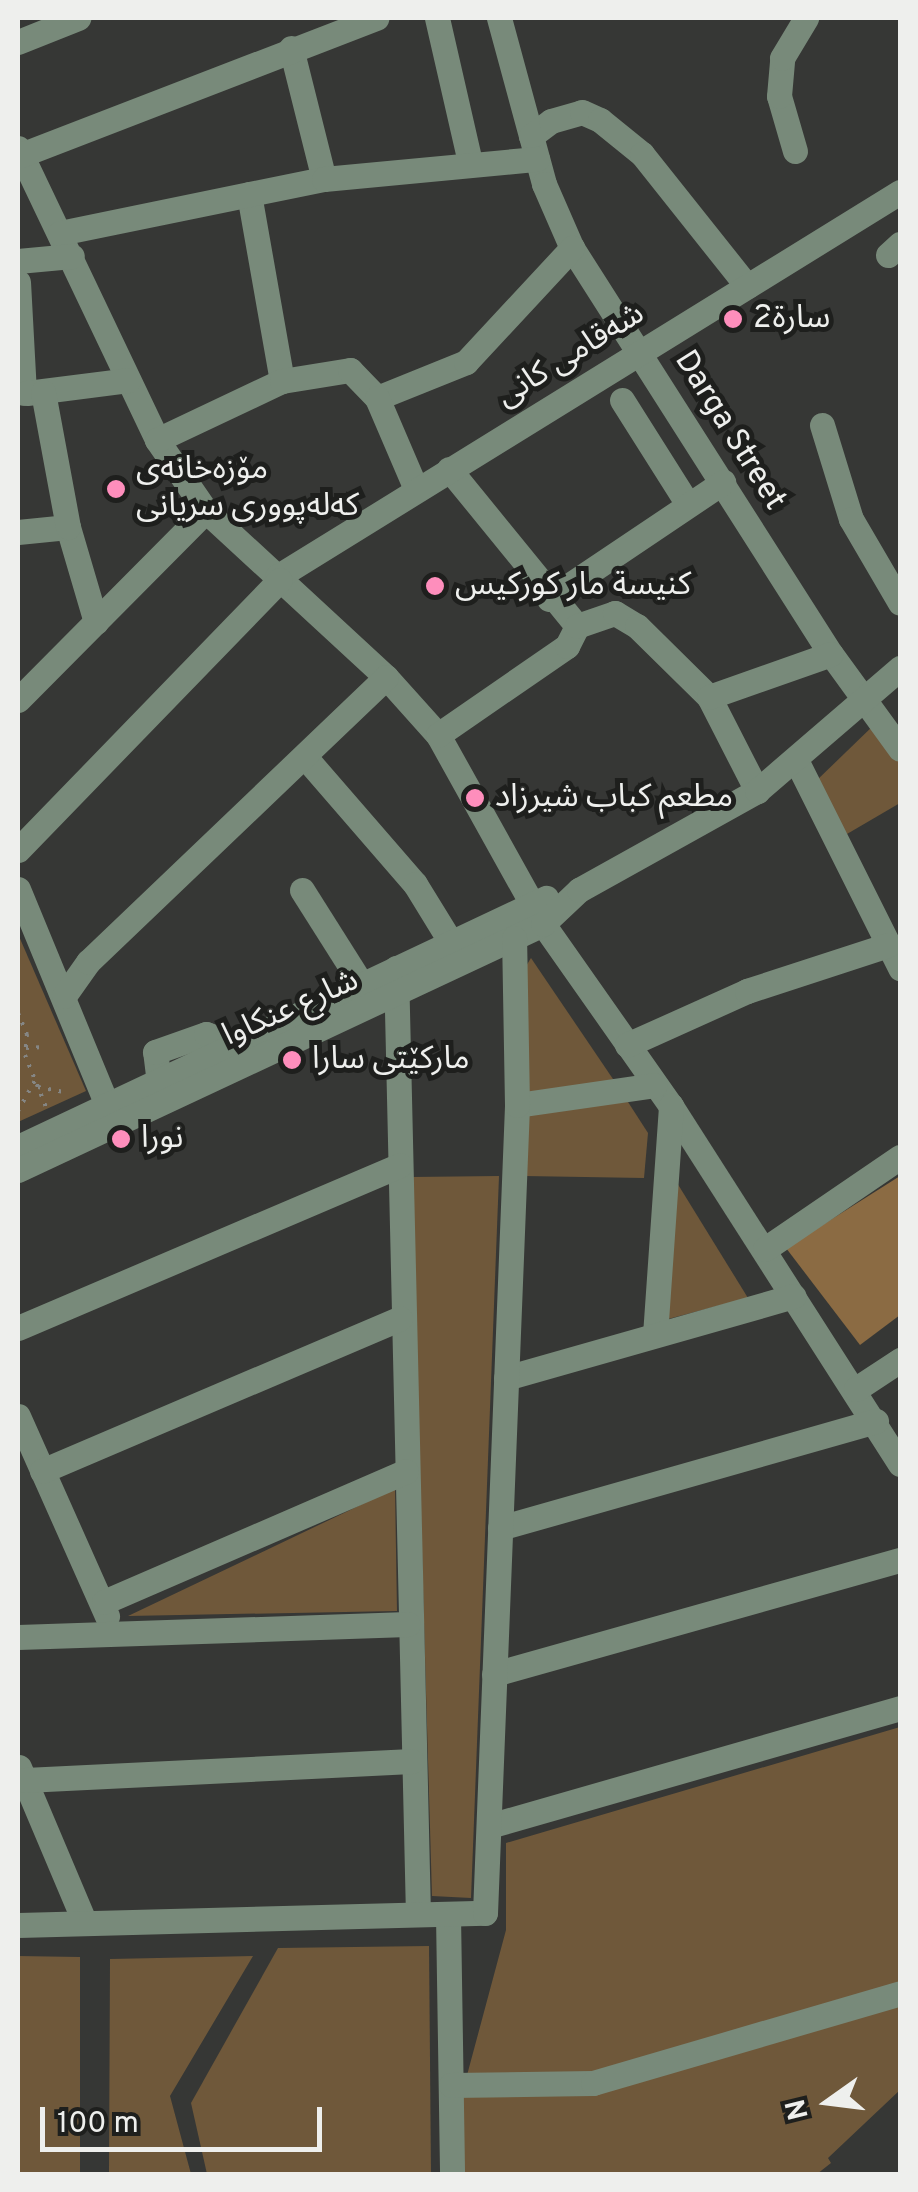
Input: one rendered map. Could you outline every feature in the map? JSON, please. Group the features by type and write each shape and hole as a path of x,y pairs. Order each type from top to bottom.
{"street":[{"path":"18,42 78,18"},
{"path":"376,18 19,151 157,440 206,511 386,677 438,734 537,913 765,1249 856,1388 900,1464"},
{"path":"437,18 470,162"},
{"name":"Darga Street","path":"499,18 534,148 572,248 831,654 900,748"},
{"path":"795,152 779,96 782,58 806,18"},
{"path":"291,48 324,179"},
{"path":"18,261 249,194 324,179 470,162 534,148 551,120 582,112 610,127 642,154 747,286"},
{"name":"شەقامی کانی","path":"18,850 278,578 900,192"},
{"path":"249,194 282,381"},
{"path":"377,398 466,362 572,248"},
{"path":"18,282 28,393 96,622"},
{"path":"157,440 282,381 350,370 377,398 416,489"},
{"path":"28,393 128,380"},
{"path":"622,400 687,503"},
{"path":"822,425 851,519 900,603"},
{"path":"449,469 550,599 577,626"},
{"path":"550,599 723,482"},
{"path":"18,700 206,511"},
{"path":"18,532 68,527"},
{"path":"438,734 567,646 577,626 614,613 638,626 709,698 758,791"},
{"path":"709,698 831,654"},
{"name":"شارع عنكاوا","path":"18,1147 111,1116 399,996 457,952 537,913 758,791 900,668"},
{"path":"64,996 88,962 386,677"},
{"path":"305,757 415,884 457,952"},
{"path":"627,1045 747,991 894,957 796,760"},
{"path":"18,889 111,1116"},
{"path":"302,890 362,985"},
{"name":"شارع عنكاوا","path":"18,1170 159,1083 396,968 514,938 537,913"},
{"path":"18,1925 485,1913 517,1105 514,938"},
{"path":"396,968 400,1318 418,1914"},
{"path":"517,1105 663,1096"},
{"path":"656,1335 663,1096"},
{"path":"765,1249 900,1157"},
{"path":"18,1328 400,1164"},
{"path":"506,1378 794,1296"},
{"path":"42,1471 400,1318"},
{"path":"856,1388 900,1360"},
{"path":"18,1416 104,1602 111,1630"},
{"path":"500,1528 876,1421"},
{"path":"104,1602 406,1471"},
{"path":"494,1674 900,1560"},
{"path":"18,1637 111,1630 408,1624"},
{"path":"488,1826 900,1708"},
{"path":"85,1924 21,1772 412,1762"},
{"path":"448,1915 452,2174"},
{"path":"451,2085 593,2083 900,1994"}],"path":[{"path":"18,1013 25,1056 46,1107"},
{"path":"26,1048 44,1047"},
{"path":"18,1052 25,1056"},
{"path":"36,1084 63,1092"},
{"path":"18,1111 36,1084"}],"shaded area":[{"path":"876,723 900,758 900,803 847,834 814,783"},
{"path":"18,934 86,1091 18,1122"},
{"path":"531,958 615,1082 527,1094 523,971"},
{"path":"628,1102 648,1133 644,1178 524,1176 525,1104"},
{"path":"499,1176 471,1898 432,1896 411,1177"},
{"path":"900,1176 900,1315 860,1345 786,1248"},
{"path":"674,1178 748,1298 668,1319"},
{"path":"395,1488 397,1611 128,1616 346,1512"},
{"path":"900,1727 900,2090 828,2158 831,2163 817,2174 461,2174 459,2105 506,1930 506,1843"},
{"path":"429,1946 431,2174 207,2174 191,2103 278,1948"},
{"path":"18,1956 80,1957 80,2174 18,2174"},
{"path":"253,1956 170,2096 191,2174 109,2174 110,1959"}],"place":[{"name":"سارة2","path":"733,319"},
{"name":"مۆزەخانەی کەلەپووری سریانی","path":"116,489"},
{"name":"كنيسة مار كوركيس","path":"435,586"},
{"name":"مطعم كباب شيرزاد","path":"475,798"},
{"name":"مارکێتی سارا","path":"292,1060"},
{"name":"نورا","path":"121,1139"}]}
